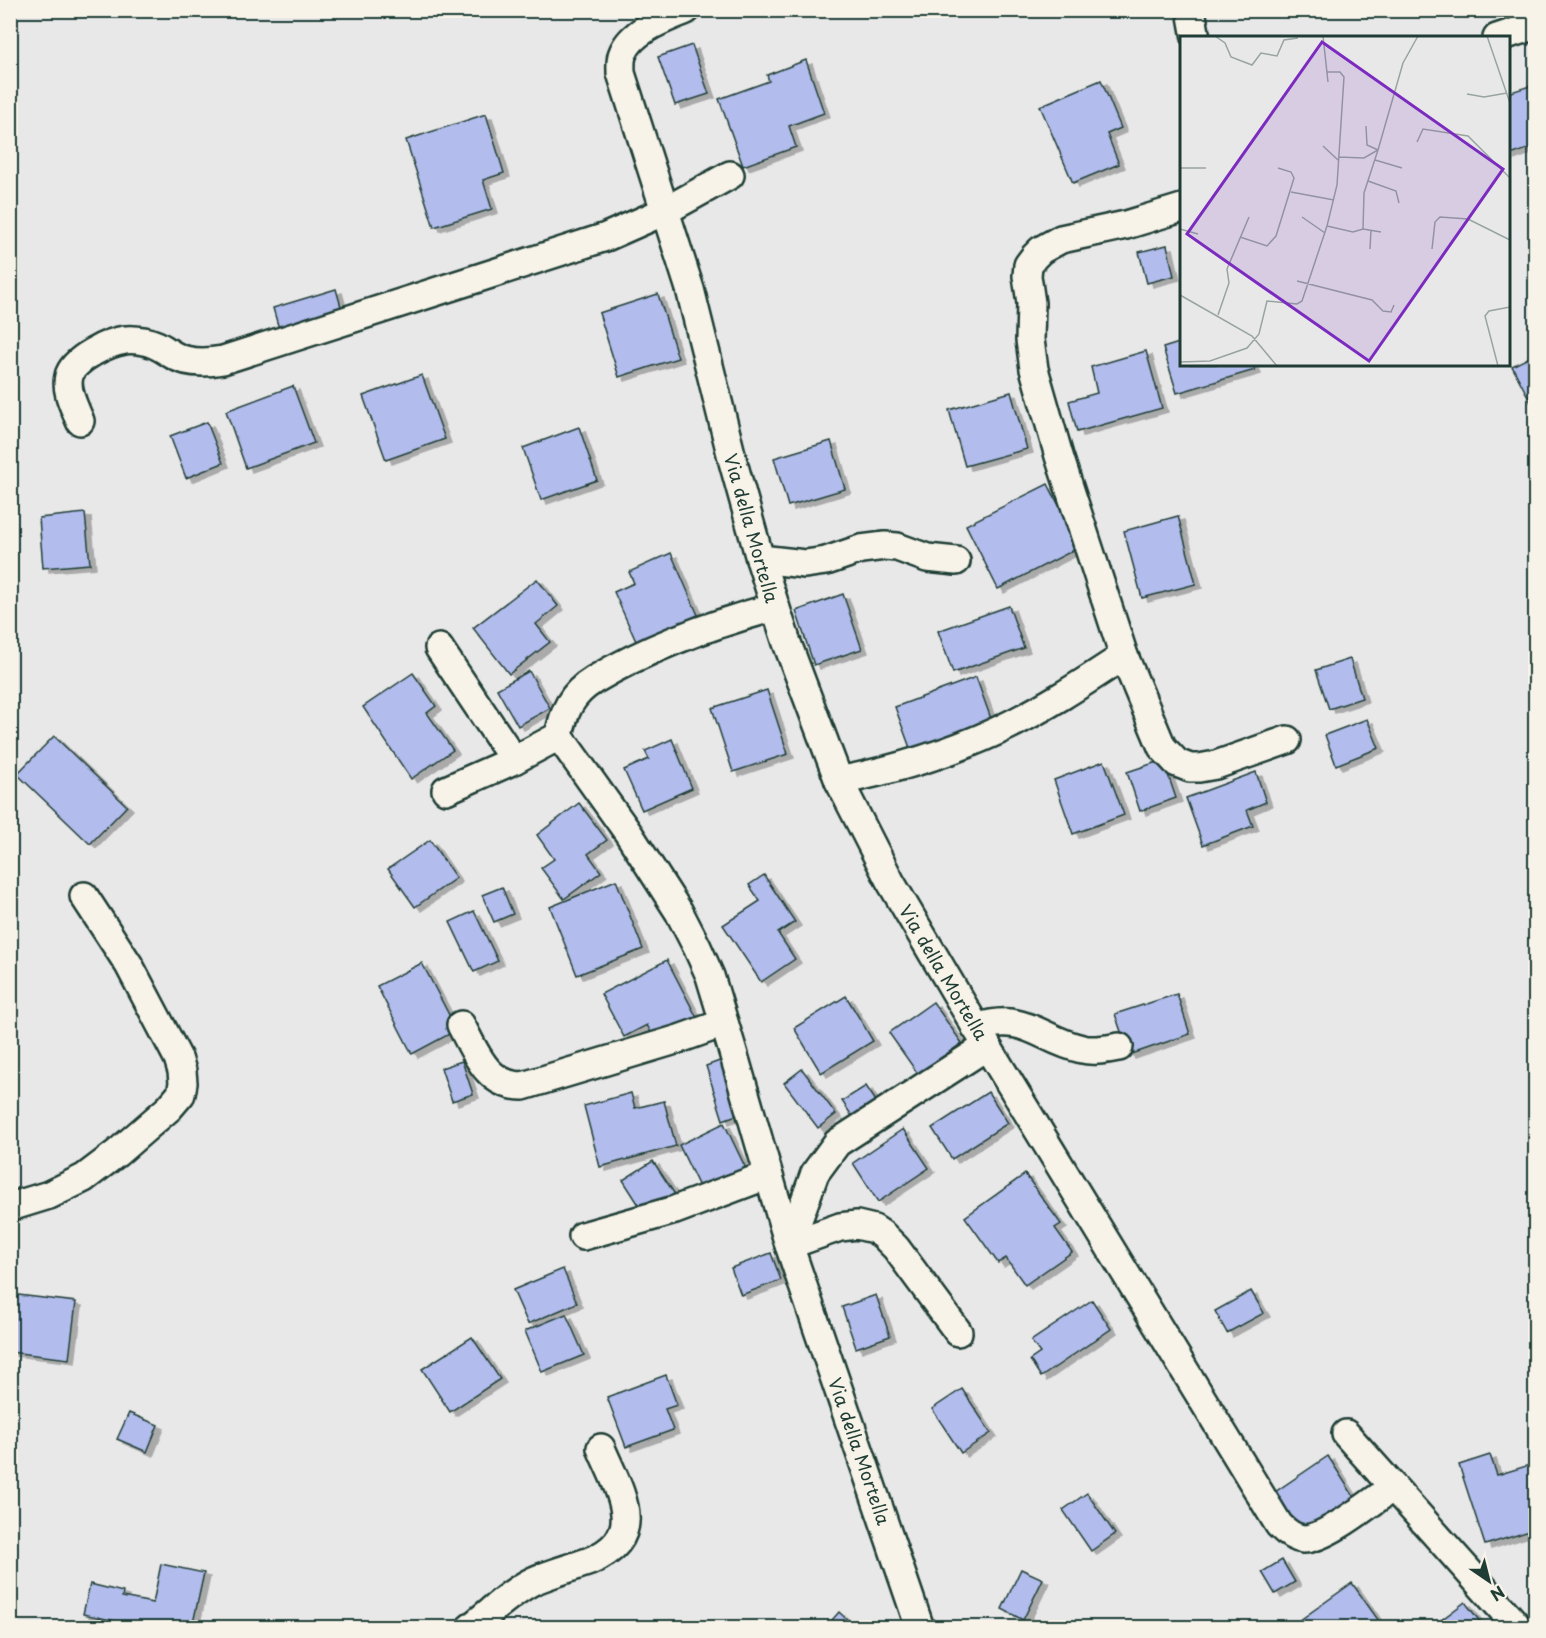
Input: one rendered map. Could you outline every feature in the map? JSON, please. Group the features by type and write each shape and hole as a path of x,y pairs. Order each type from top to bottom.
{"street":[{"name":"Via della Mortella","path":"686,10 657,23 638,36 623,53 621,62 623,83 696,310 733,462 760,559 775,607 839,781 890,881 982,1037 1279,1525 1299,1539 1320,1537 1393,1487"},
{"path":"1191,10 1196,36"},
{"path":"1503,36 1536,25"},
{"path":"80,421 70,394 68,378 71,371 75,365 114,343 125,340 144,341 155,344 188,361 223,360 606,237 665,211 729,175"},
{"path":"1180,209 1126,225 1061,239 1041,250 1028,265 1031,303 1030,340 1034,369 1059,456 1124,656 1158,740 1168,755 1185,766 1207,768 1287,740"},
{"path":"760,559 805,564 826,561 873,546 885,546 897,547 936,560 956,561"},
{"path":"446,790 514,760 559,736 570,700 594,680 646,653 741,616 775,607"},
{"path":"439,648 514,760"},
{"path":"839,781 903,765 991,734 1067,693 1124,656"},
{"path":"559,736 607,802 689,930 710,976 789,1245 840,1227 857,1225 874,1229 884,1235 896,1248 958,1332"},
{"path":"10,1208 60,1190 95,1170 169,1108 181,1094 183,1071 178,1058 129,965 84,896"},
{"path":"982,1037 991,1023 1010,1022 1082,1049 1100,1050 1119,1047"},
{"path":"461,1025 488,1072 501,1083 523,1086 540,1083 724,1023"},
{"name":"Via della Mortella","path":"920,1628 789,1245 814,1173 837,1143 982,1037"},
{"path":"583,1236 675,1210 768,1175"},
{"path":"1346,1434 1519,1628"},
{"path":"470,1628 525,1586 590,1560 606,1552 619,1540 625,1529 625,1513 620,1494 601,1448"}],"building":[{"path":"692,45 709,94 675,105 658,57"},
{"path":"806,60 824,113 789,126 796,147 743,166 719,99 769,81 767,75"},
{"path":"1101,80 1121,128 1107,134 1119,164 1073,183 1040,106"},
{"path":"1536,84 1536,146 1510,155 1510,92"},
{"path":"486,114 504,173 483,180 492,209 434,227 406,140"},
{"path":"1167,245 1174,276 1147,283 1139,252"},
{"path":"336,289 344,317 281,336 273,308"},
{"path":"658,294 678,358 619,377 599,313"},
{"path":"1180,343 1180,366 1254,366 1255,370 1177,393 1163,348"},
{"path":"1146,351 1162,408 1077,432 1069,401 1097,393 1091,367"},
{"path":"1536,354 1536,412 1512,366"},
{"path":"422,375 445,439 386,460 363,396"},
{"path":"293,386 314,443 246,468 226,411"},
{"path":"1011,392 1027,449 965,466 949,410"},
{"path":"207,422 223,463 186,478 170,436"},
{"path":"579,427 597,480 541,500 523,448"},
{"path":"831,441 845,489 788,506 774,458"},
{"path":"1048,484 1080,547 998,589 966,525"},
{"path":"85,513 90,564 43,568 39,518"},
{"path":"1178,516 1196,584 1142,598 1124,531"},
{"path":"671,553 698,615 665,630 667,635 639,648 614,592 634,583 629,572"},
{"path":"537,579 558,606 536,624 550,642 509,674 473,628"},
{"path":"843,594 862,649 814,665 796,611"},
{"path":"1009,606 1024,648 953,673 938,631"},
{"path":"1350,659 1362,698 1329,709 1316,670"},
{"path":"529,671 550,708 518,726 497,689"},
{"path":"413,673 436,706 427,713 453,750 411,779 363,707"},
{"path":"976,677 994,727 913,756 895,707"},
{"path":"767,690 788,754 733,772 712,708"},
{"path":"1367,719 1379,748 1336,765 1325,735"},
{"path":"54,736 127,806 90,844 17,774"},
{"path":"672,739 692,788 642,810 624,770 649,759 645,751"},
{"path":"1163,760 1176,798 1140,811 1127,772"},
{"path":"1104,761 1124,815 1073,834 1054,780"},
{"path":"1256,772 1266,802 1247,810 1253,826 1203,845 1186,798"},
{"path":"579,803 607,840 588,854 601,872 564,899 541,868 554,859 537,835"},
{"path":"430,840 456,878 415,907 388,869"},
{"path":"764,875 795,922 778,933 795,959 761,982 723,925 760,901 749,885"},
{"path":"616,880 643,949 577,975 550,907"},
{"path":"502,887 513,914 494,922 482,895"},
{"path":"474,911 498,961 474,972 450,922"},
{"path":"667,960 697,1018 655,1040 647,1025 624,1037 601,994"},
{"path":"422,963 457,1030 412,1054 377,986"},
{"path":"1177,994 1190,1034 1129,1055 1115,1014"},
{"path":"846,996 873,1041 821,1073 794,1028"},
{"path":"933,1002 962,1043 918,1074 889,1033"},
{"path":"725,1059 742,1113 723,1120 706,1066"},
{"path":"462,1061 473,1094 452,1101 441,1068"},
{"path":"802,1069 836,1114 818,1128 784,1083"},
{"path":"866,1086 878,1104 854,1119 842,1101"},
{"path":"988,1092 1008,1123 952,1159 932,1128"},
{"path":"631,1093 635,1108 664,1101 676,1146 600,1167 584,1106"},
{"path":"724,1123 749,1175 704,1197 679,1145"},
{"path":"903,1129 929,1168 878,1202 853,1163"},
{"path":"653,1161 676,1196 646,1216 623,1180"},
{"path":"1025,1174 1061,1224 1055,1228 1072,1252 1025,1285 1006,1258 998,1263 965,1217"},
{"path":"771,1253 781,1280 741,1295 731,1268"},
{"path":"563,1269 577,1303 528,1324 513,1290"},
{"path":"1251,1291 1264,1313 1227,1333 1215,1311"},
{"path":"10,1294 76,1302 69,1359 10,1352"},
{"path":"876,1295 890,1336 856,1348 842,1307"},
{"path":"1092,1300 1111,1329 1041,1377 1030,1360 1040,1353 1031,1341"},
{"path":"566,1314 584,1355 542,1372 525,1331"},
{"path":"472,1337 500,1379 450,1412 422,1369"},
{"path":"666,1375 677,1405 665,1409 673,1430 626,1447 607,1397"},
{"path":"962,1389 991,1433 961,1453 932,1409"},
{"path":"129,1413 158,1425 147,1452 117,1439"},
{"path":"1490,1455 1497,1475 1536,1463 1536,1529 1485,1545 1459,1465"},
{"path":"1328,1456 1356,1500 1303,1535 1275,1492"},
{"path":"1087,1493 1115,1534 1091,1551 1063,1510"},
{"path":"1282,1560 1295,1582 1275,1594 1262,1572"},
{"path":"161,1564 204,1573 192,1628 148,1628 83,1614 90,1584 123,1592 122,1597 153,1603"},
{"path":"1021,1569 1043,1579 1023,1620 1002,1609"},
{"path":"1352,1583 1379,1621 1370,1628 1289,1628"},
{"path":"1465,1602 1485,1628 1439,1628 1436,1624"},
{"path":"839,1612 856,1628 825,1628"}]}
